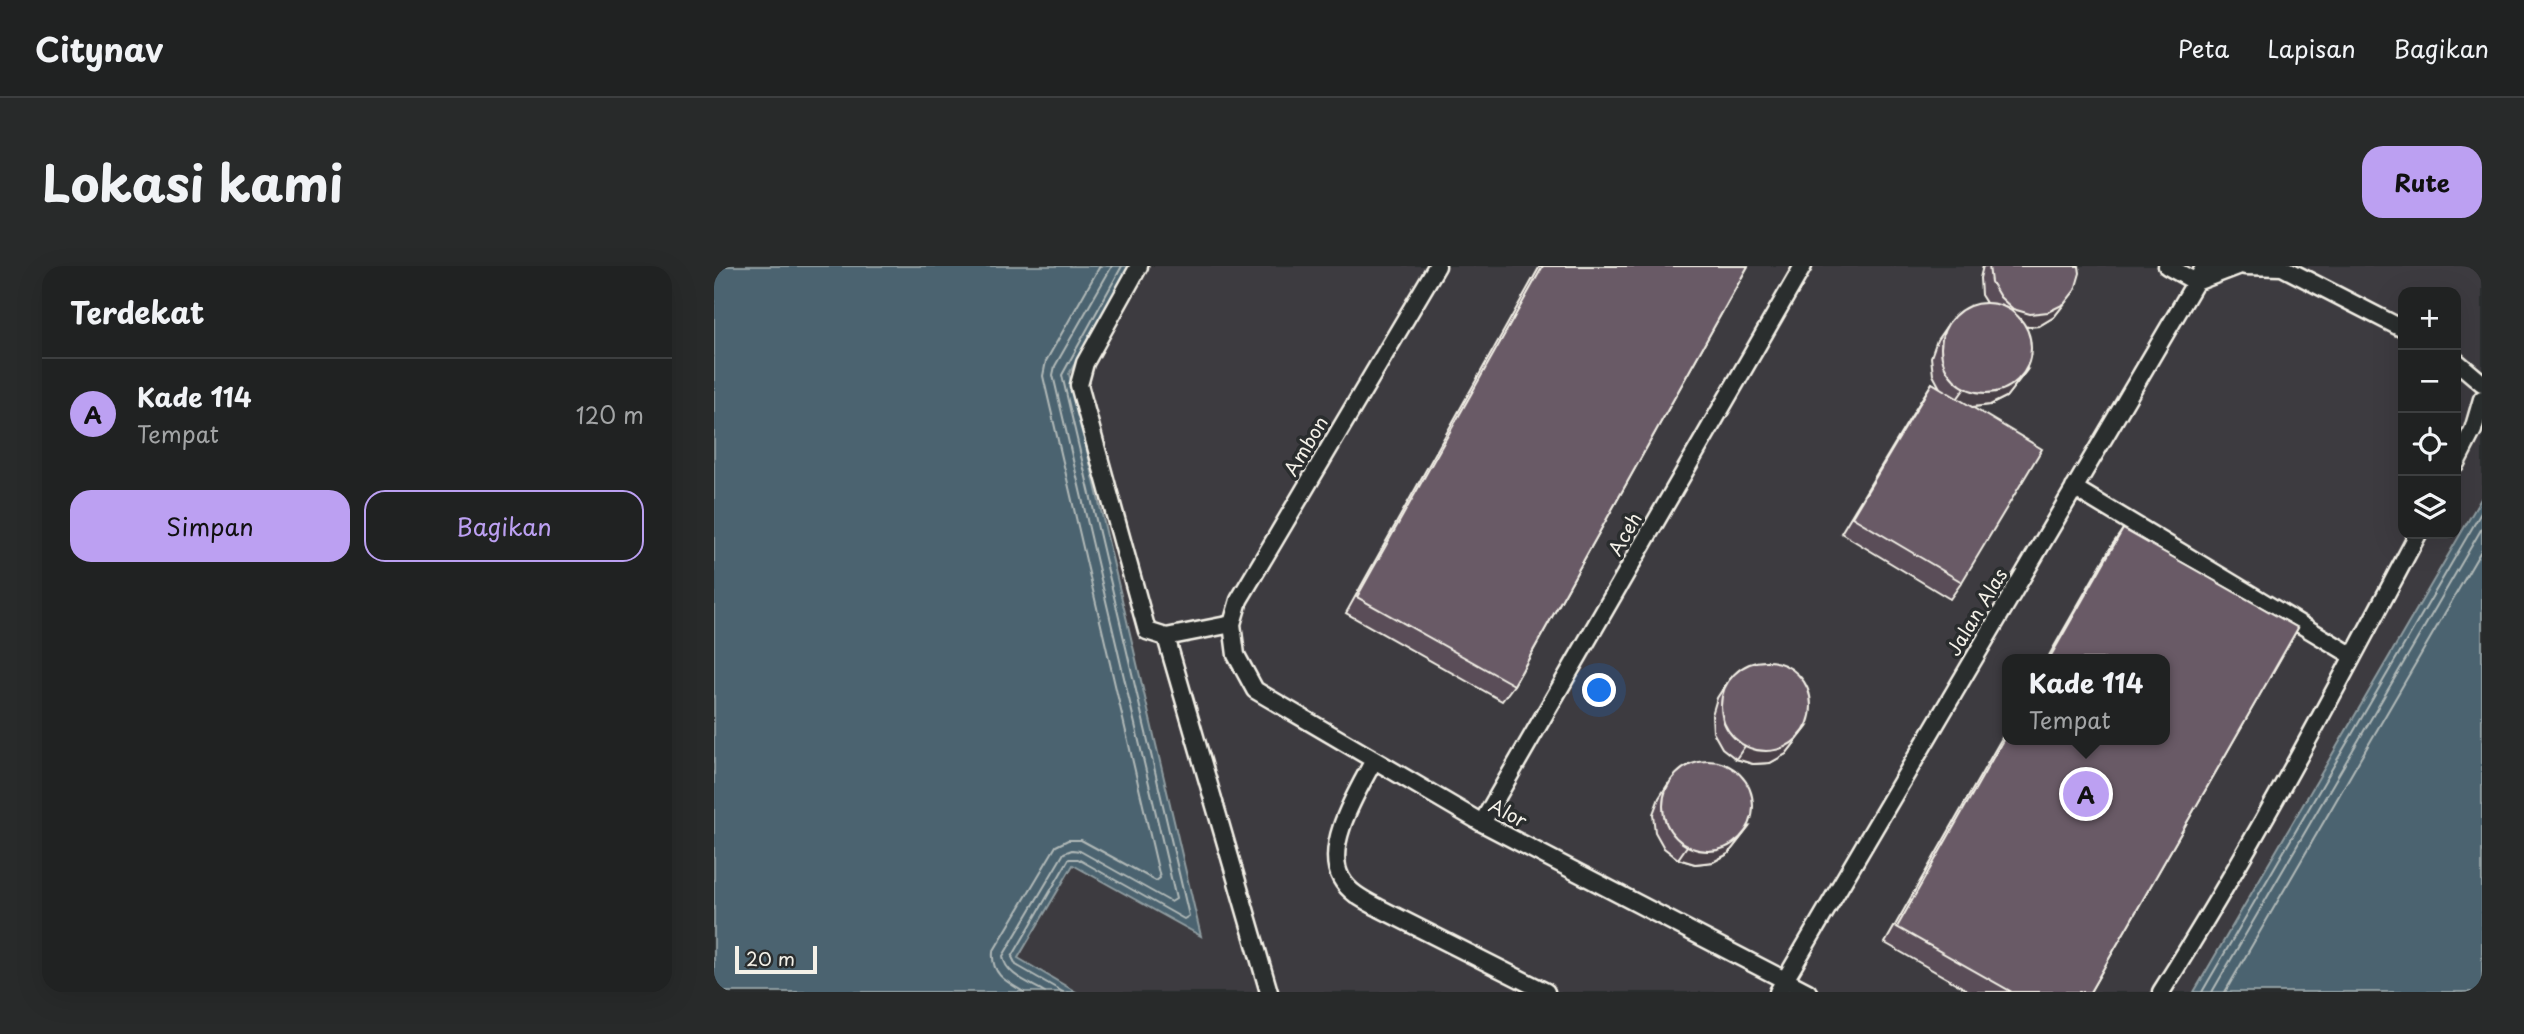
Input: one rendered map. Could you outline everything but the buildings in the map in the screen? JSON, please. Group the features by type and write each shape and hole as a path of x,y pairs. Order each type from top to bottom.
{"lane":[{"path":"1139,266 1085,363 1079,385 1147,631 1166,637 1232,624"},
{"name":"Ambon","path":"1236,654 1232,624 1239,600 1437,266"},
{"name":"Aceh","path":"1482,823 1803,266"},
{"path":"2167,266 2196,282 2238,266"},
{"name":"Jalan Alas","path":"1781,986 2205,266"},
{"path":"2245,266 2282,267 2398,326"},
{"path":"2461,365 2482,383"},
{"path":"2461,453 2473,430 2482,399"},
{"path":"2074,488 2353,656"},
{"path":"2161,992 2192,944 2312,734 2415,539"},
{"path":"1166,637 1269,992"},
{"name":"Alor","path":"1236,654 1255,690 1482,823 1781,986 1808,992"},
{"path":"1374,760 1347,810 1339,837 1336,862 1341,878 1354,894 1379,908 1546,992"}],"shaded area":[{"path":"1130,266 2482,266 2482,497 2461,533 2461,287 2398,287 2398,539 2458,539 2194,992 1077,992 1018,958 1073,865 1201,936 1069,374"}],"water":[{"path":"714,266 1130,266 1069,374 1201,936 1073,865 1018,958 1076,992 714,992"},
{"path":"2482,497 2482,992 2194,992 2458,539 2461,539 2461,533"}],"place":[{"name":"Kade 114","path":"2086,794"}]}
